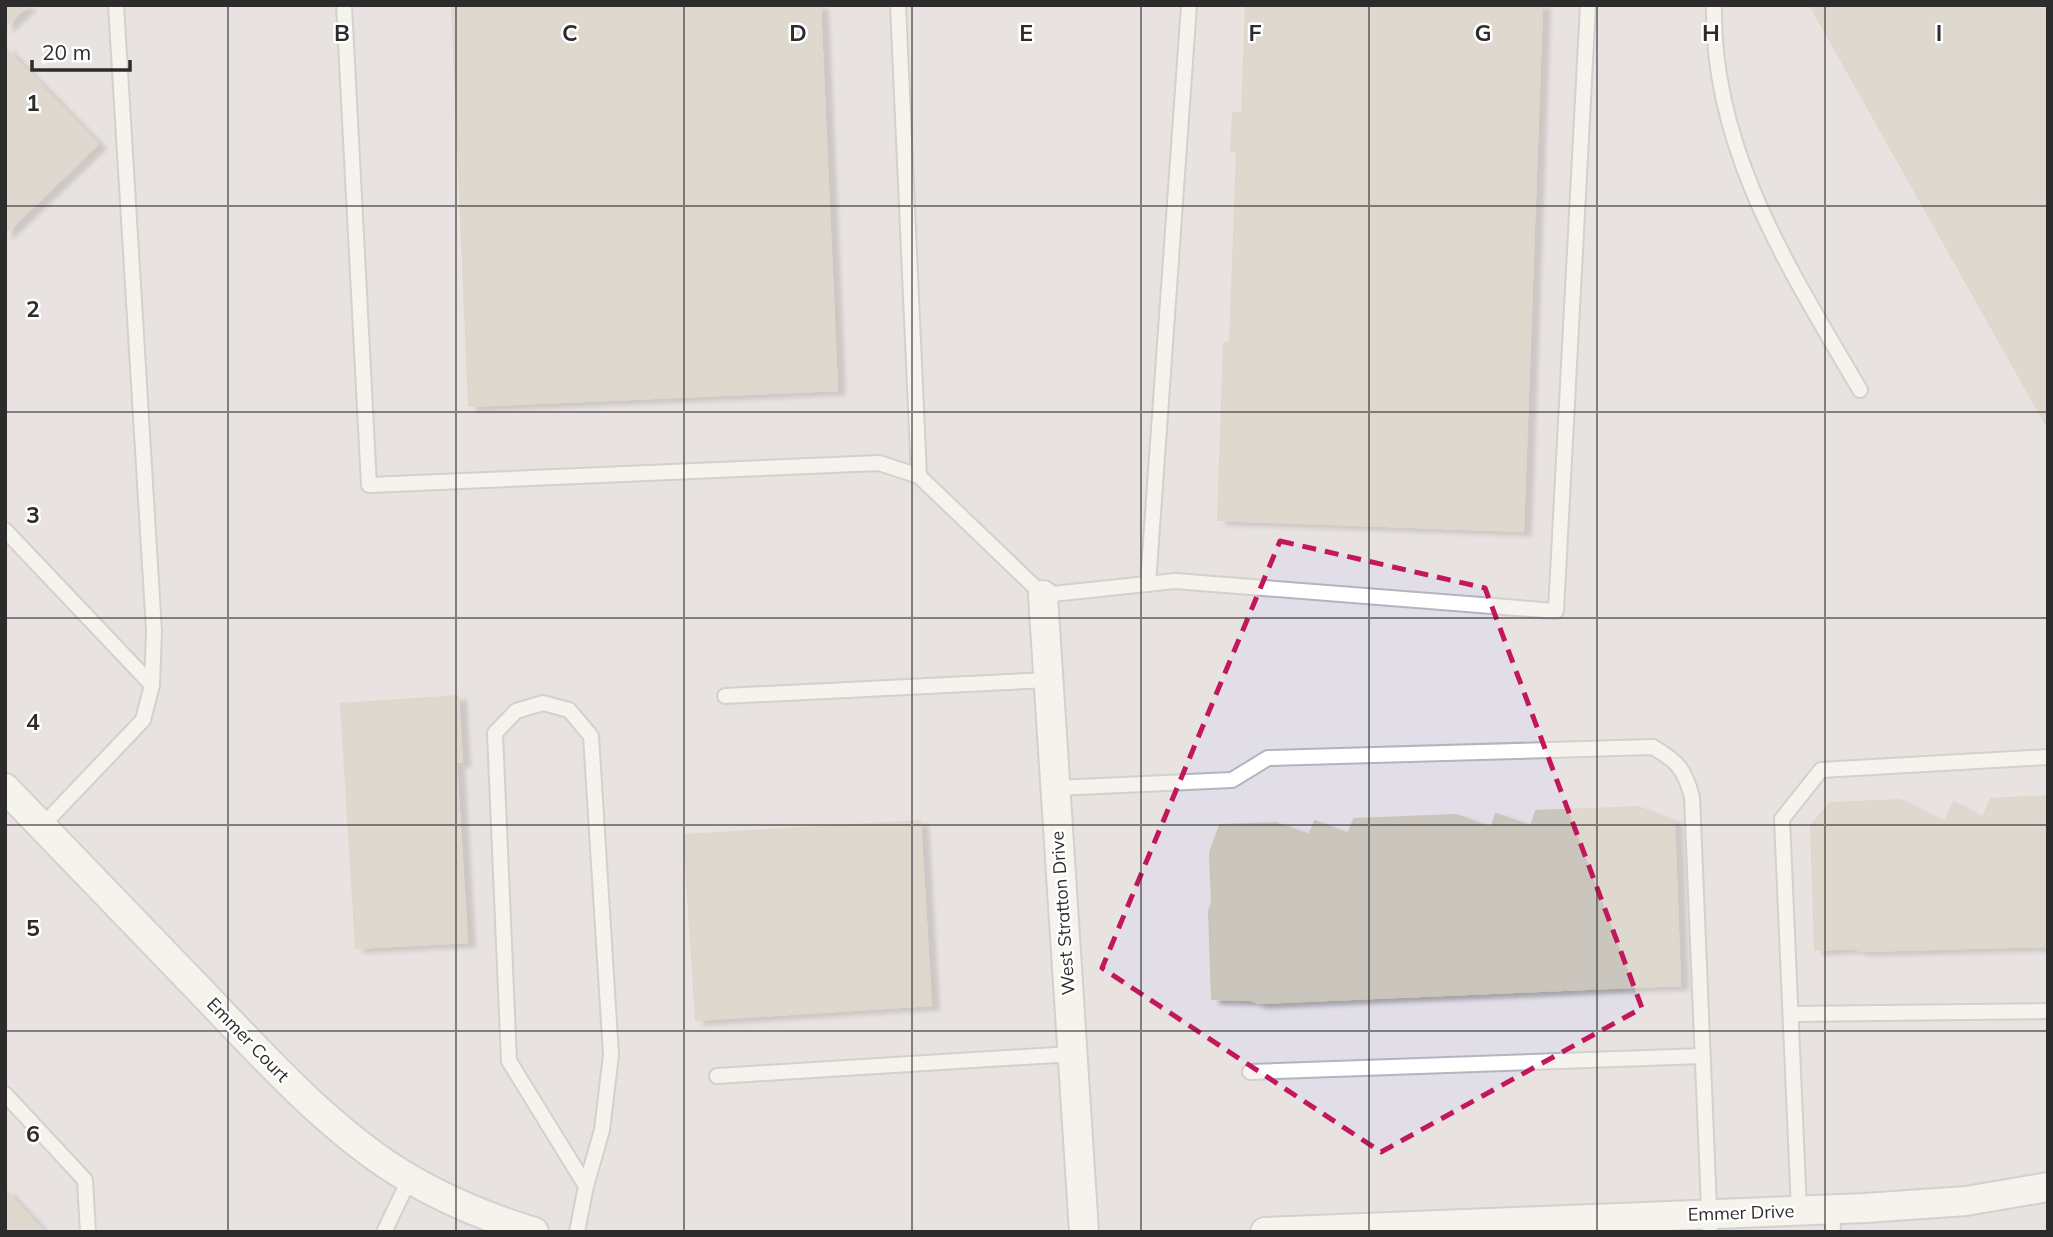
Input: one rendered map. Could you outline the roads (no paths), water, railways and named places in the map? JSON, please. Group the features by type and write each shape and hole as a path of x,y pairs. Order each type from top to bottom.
{"street":[{"name":"West Stratton Drive","path":"1043,595 1084,1232"},
{"name":"Emmer Court","path":"5,788 289,1082 343,1132 386,1164 439,1195 495,1220 534,1232"},
{"name":"Emmer Drive","path":"1265,1232 1709,1223 1799,1210 1833,1220 2048,1187"}],"lane":[{"path":"42,826 143,720 152,685 154,631 116,5"},
{"path":"344,5 369,485 879,464 919,476 1043,595 1175,581 1556,611 1588,5"},
{"path":"898,5 919,476"},
{"path":"1148,584 1189,5"},
{"path":"1714,5 1718,76 1741,164 1779,251 1860,390"},
{"path":"5,530 152,685"},
{"path":"725,696 1048,680"},
{"path":"577,1232 586,1186 602,1130 611,1055 591,736 569,710 543,703 516,711 495,733 509,1060 586,1186"},
{"path":"1055,788 1233,780 1268,758 1653,747 1671,758 1686,774 1692,797 1709,1223"},
{"path":"1799,1210 1783,819 1821,770 2048,757"},
{"path":"1790,1014 2048,1011"},
{"path":"717,1076 1072,1054"},
{"path":"1250,1072 1702,1056"},
{"path":"5,1094 85,1180 88,1232"},
{"path":"384,1232 410,1178"}]}
